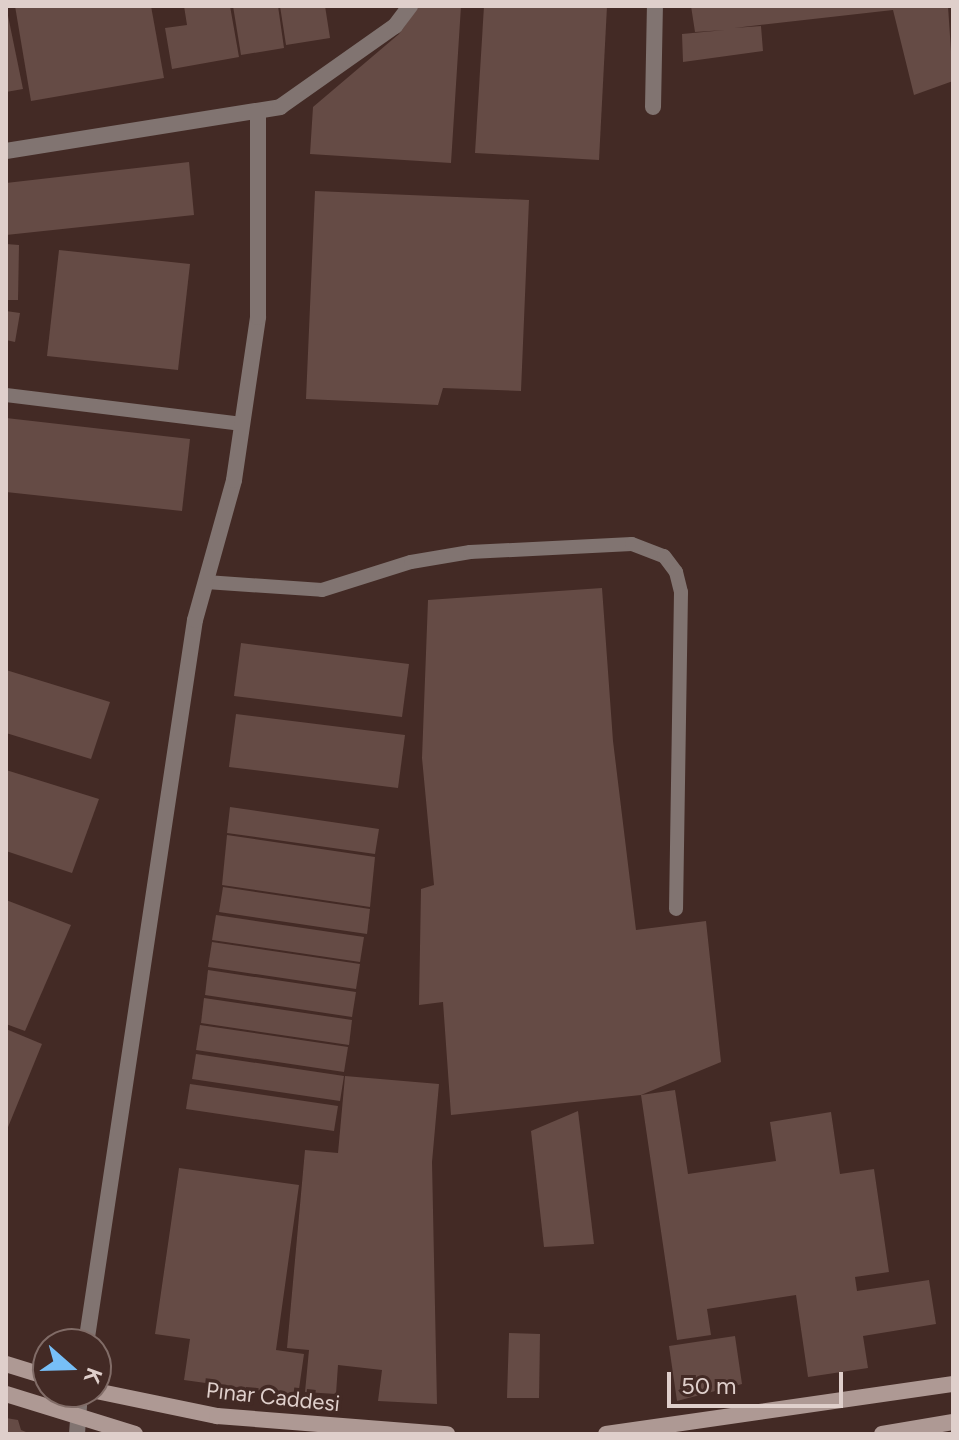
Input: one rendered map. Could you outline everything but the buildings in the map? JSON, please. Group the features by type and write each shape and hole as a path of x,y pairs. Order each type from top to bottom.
{"main road":[{"path":"6,1364 32,1372"},
{"path":"606,1434 953,1384"},
{"path":"6,1394 77,1427 135,1434"},
{"name":"Pınar Caddesi","path":"112,1394 217,1416 447,1434"},
{"path":"882,1434 953,1422"}],"street":[{"path":"6,151 280,107 395,26 410,6"},
{"path":"653,107 655,6"},
{"path":"88,1328 144,936 195,620 234,480 258,317 258,111"}],"lane":[{"path":"6,395 242,424"},
{"path":"206,582 322,590 411,562 470,552 632,544 664,556 676,572 681,592 676,909"}]}
